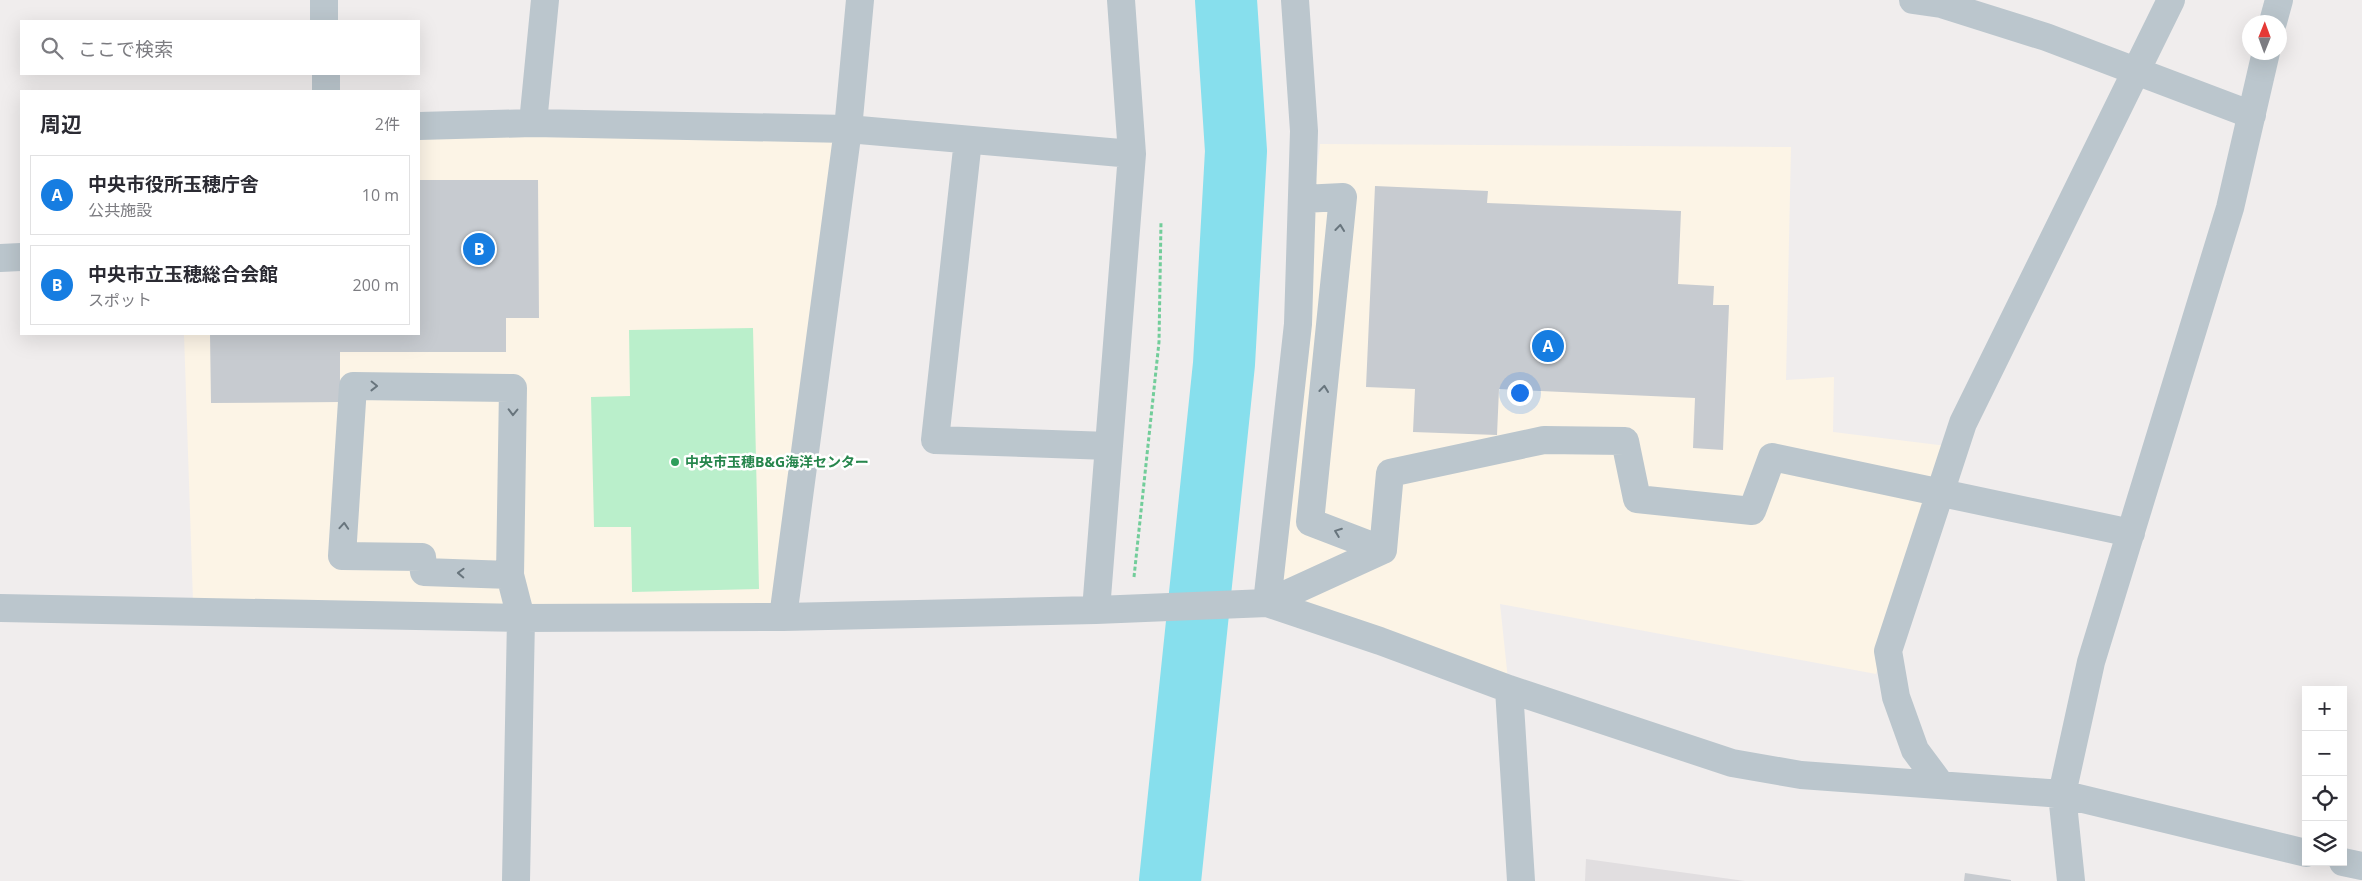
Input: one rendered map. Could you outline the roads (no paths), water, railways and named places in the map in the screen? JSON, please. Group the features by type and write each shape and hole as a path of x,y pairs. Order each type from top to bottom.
{"street":[{"path":"324,0 324,20"},
{"path":"533,123 546,0"},
{"path":"783,617 848,129 860,0"},
{"path":"1096,610 1132,154 1121,0"},
{"path":"1267,603 1298,324 1304,131 1295,0"},
{"path":"1913,0 1950,7 2046,37 2252,115"},
{"path":"1941,785 1915,750 1896,697 1888,651 1963,423 2171,0"},
{"path":"2275,15 2279,0"},
{"path":"2071,881 2062,794 2091,662 2230,208 2264,60"},
{"path":"326,75 326,90"},
{"path":"420,126 533,123 848,129 1132,154"},
{"path":"968,140 935,440 1109,446"},
{"path":"1302,199 1343,197 1310,522 1383,550"},
{"path":"0,258 20,257"},
{"path":"510,575 424,572 422,557 342,556 353,386 513,388 510,575 521,618 516,881"},
{"path":"1383,550 1390,473 1544,440 1626,440 1637,499 1752,512 1772,457 2131,533"},
{"path":"1267,603 1383,550"},
{"path":"0,608 521,618 783,617 1096,610 1267,603 1509,689 1732,763 1801,775 2062,794 2302,852"},
{"path":"1509,689 1521,881"},
{"path":"2347,863 2362,866"}],"waterway":[{"path":"1170,881 1224,364 1236,151 1226,0"}],"place":[{"name":"中央市立玉穂総合会館","path":"479,249"},
{"name":"中央市役所玉穂庁舎","path":"1548,346"},
{"name":"中央市玉穂B&G海洋センター","path":"675,462"}]}
